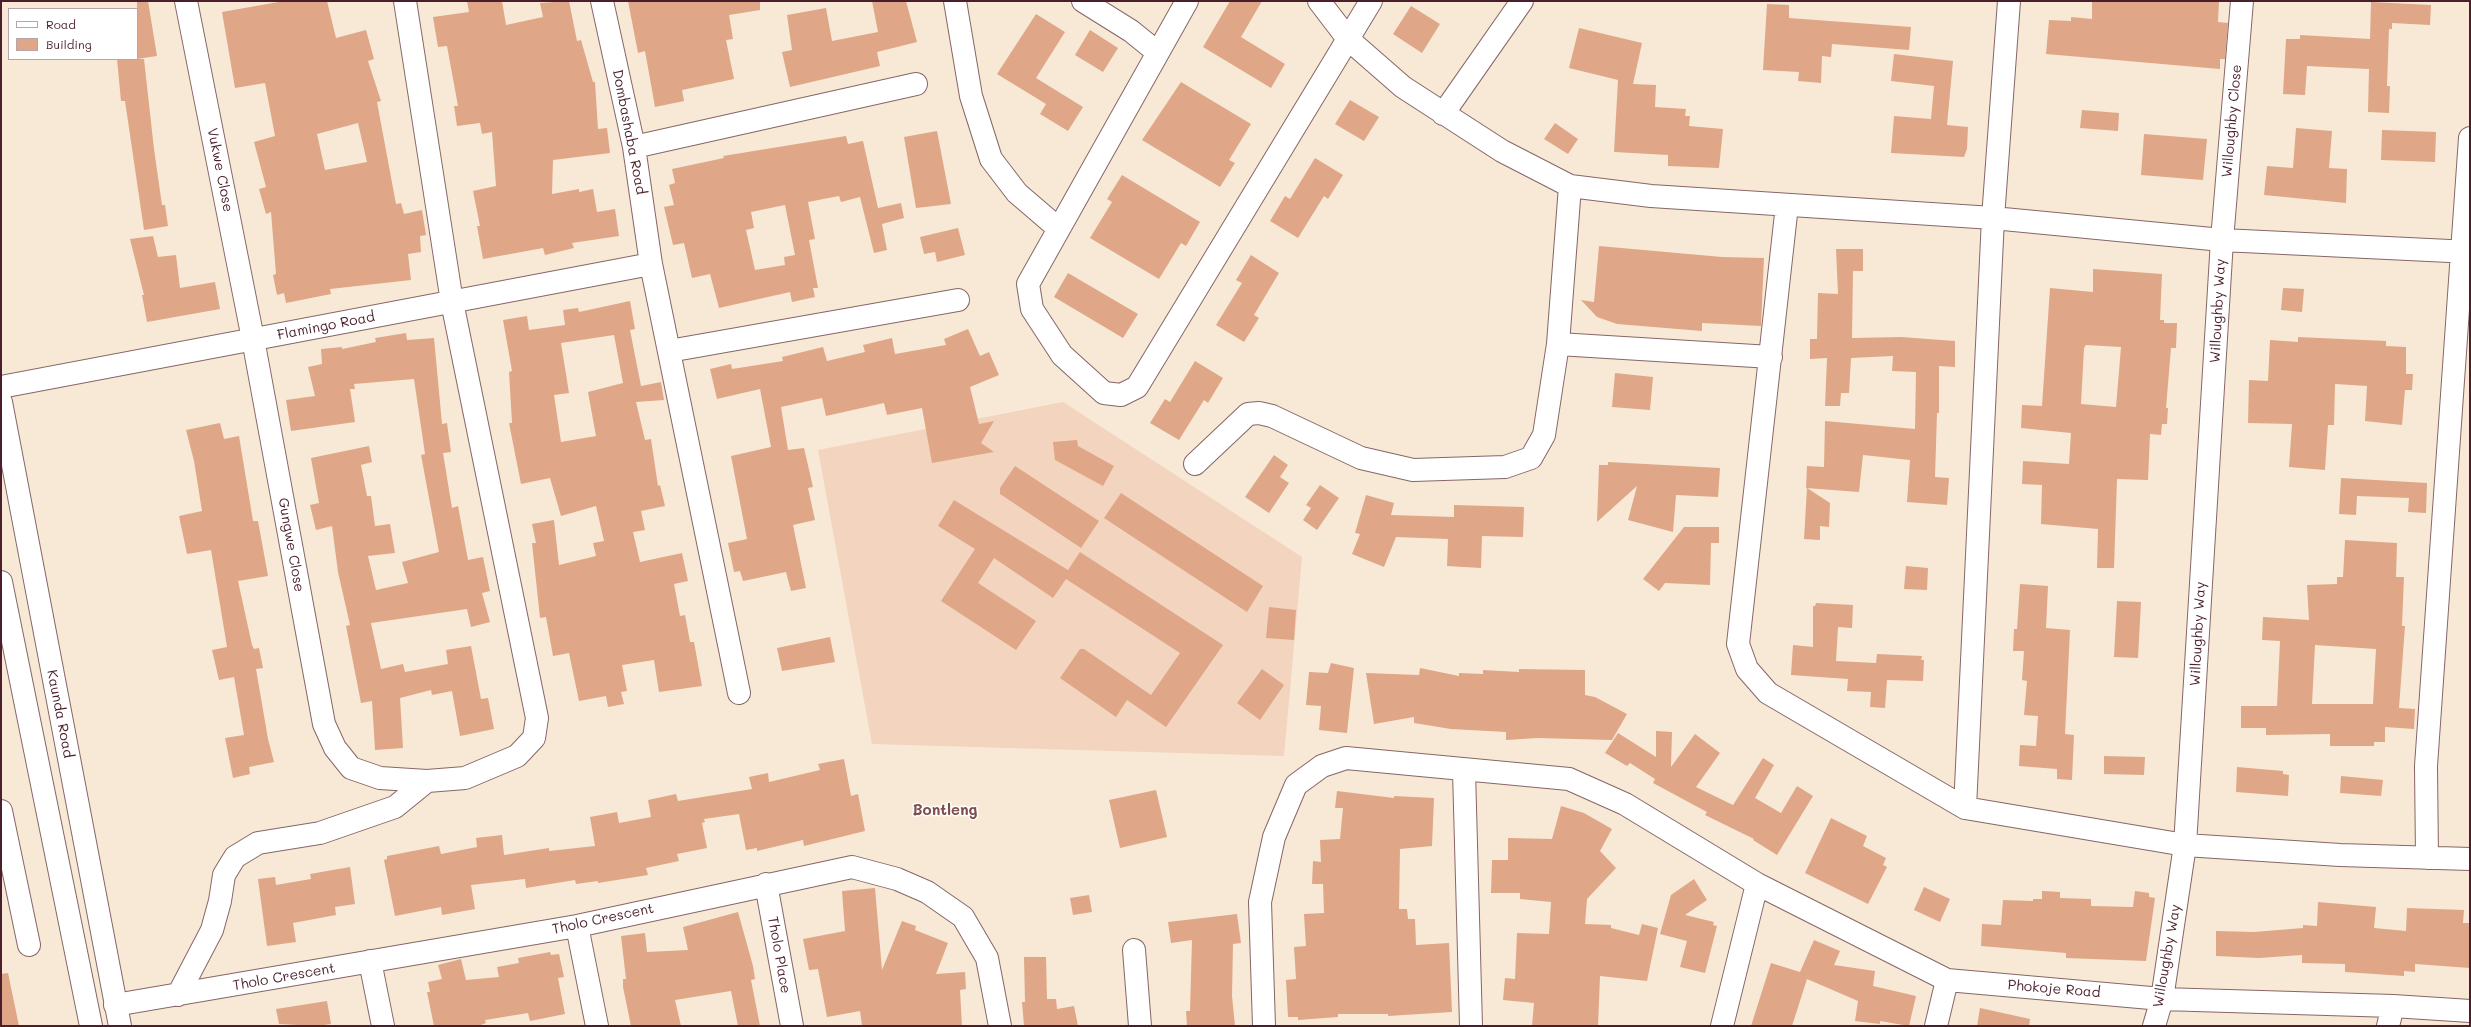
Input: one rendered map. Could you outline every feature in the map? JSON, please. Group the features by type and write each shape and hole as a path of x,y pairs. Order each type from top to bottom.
{"street":[{"name":"Vukwe Close","path":"186,1 253,339"},
{"name":"Gungwe Close","path":"253,339 324,724 335,748 351,768 380,778 427,782 465,778 517,756 534,738 537,718 452,302 405,1"},
{"name":"Dombashaba Road","path":"602,1 634,148 651,264 739,693"},
{"path":"955,1 971,96 991,158 1017,193 1059,229"},
{"path":"1083,1 1132,31 1157,52"},
{"path":"1187,1 1157,52 1125,115 1028,284 1032,309 1062,355 1104,392 1121,395 1138,387 1372,1"},
{"path":"1319,1 1348,39 1403,87 1502,151 1570,186 1651,196 1993,218 2222,240 2465,252"},
{"path":"1443,114 1522,1"},
{"path":"1965,808 1993,218 2009,1"},
{"name":"Willoughby Close","path":"2222,240 2242,1"},
{"path":"634,148 916,84"},
{"path":"2426,858 2426,766 2465,252 2470,138"},
{"path":"1195,464 1248,414 1259,413 1272,416 1360,458 1405,468 1505,467 1531,458 1544,435 1558,344 1570,186"},
{"path":"1787,205 1738,644 1746,669 1768,692 1965,808 2185,845 2470,859"},
{"name":"Willoughby Way","path":"2154,1026 2162,999 2185,845 2222,240"},
{"name":"Flamingo Road","path":"1,387 651,264"},
{"path":"669,351 958,300"},
{"path":"1558,344 1771,358"},
{"name":"Kaunda Road","path":"1,402 120,1026"},
{"path":"1,582 91,1026"},
{"path":"1264,1026 1260,902 1274,836 1296,785 1322,766 1346,758 1464,771 1521,773 1569,779 1625,804 1757,884 1947,980 1936,1026"},
{"path":"1464,771 1471,1026"},
{"path":"178,996 212,930 220,901 224,875 235,857 258,843 320,833 395,807 427,782"},
{"path":"1,811 29,945"},
{"name":"Tholo Crescent","path":"115,1005 178,996 370,961 577,926 766,884 852,867 897,879 927,892 963,917 987,958 1000,1026"},
{"name":"Tholo Place","path":"766,884 792,1026"},
{"path":"1722,1026 1757,884"},
{"path":"577,926 597,1026"},
{"path":"1134,950 1140,1026"},
{"path":"370,961 383,1026"},
{"name":"Phokoje Road","path":"1947,980 2162,999 2390,1016 2470,1011"}],"shaded area":[{"path":"1063,402 1302,557 1284,756 872,744 818,450"}],"building":[{"path":"137,1 148,1 157,56 138,59"},
{"path":"284,1 327,1 336,38 366,30 374,59 368,61 381,101 377,102 396,204 401,203 404,214 422,210 426,235 420,236 421,252 408,254 411,280 330,289 331,294 286,303 284,293 277,295 273,275 276,274 271,212 266,214 259,189 266,187 254,142 275,136 265,83 235,88 222,12","holes":["358,123 367,162 325,170 317,134"]},
{"path":"467,1 502,1 506,25 543,17 540,3 569,1 577,41 581,40 593,82 595,82 598,129 607,128 610,153 553,160 552,194 579,189 579,192 593,189 597,212 615,209 619,236 572,243 574,248 545,255 543,248 483,259 477,226 480,226 473,191 496,186 492,132 482,134 480,123 457,126 454,106 458,106 447,46 438,47 433,17 469,12"},
{"path":"628,1 760,1 760,10 729,15 733,39 726,40 734,79 682,90 684,101 655,107 645,51 638,53"},
{"path":"872,1 906,1 917,42 877,52 880,66 790,87 782,52 792,50 787,15 826,8 832,41 878,32"},
{"path":"1230,1 1262,1 1241,37 1285,64 1271,88 1203,47"},
{"path":"2092,1 2219,1 2218,22 2228,23 2225,59 2220,59 2220,69 2046,54 2049,20 2071,21 2071,17 2092,19"},
{"path":"2371,2 2431,5 2430,25 2392,23 2392,29 2389,29 2387,86 2390,86 2389,113 2368,112 2369,69 2307,66 2305,95 2283,94 2286,39 2300,39 2300,35 2370,39"},
{"path":"1767,4 1789,5 1789,18 1911,27 1909,50 1832,44 1831,57 1822,56 1821,83 1798,81 1799,72 1763,70"},
{"path":"1411,6 1440,24 1422,53 1393,34"},
{"path":"1036,14 1065,32 1036,78 1083,107 1068,131 1040,114 1046,104 997,74"},
{"path":"1579,28 1642,43 1633,84 1656,85 1655,107 1686,109 1685,116 1690,116 1689,126 1723,129 1719,168 1668,166 1668,155 1614,152 1618,80 1569,68"},
{"path":"1090,30 1118,48 1103,72 1075,55"},
{"path":"1894,54 1953,61 1947,125 1968,127 1967,149 1964,157 1891,153 1894,116 1931,119 1934,86 1891,81"},
{"path":"144,59 162,205 165,205 168,226 144,230 125,101 121,101 117,60"},
{"path":"1181,82 1251,124 1229,160 1235,163 1220,187 1142,140"},
{"path":"1350,100 1379,117 1364,141 1335,124"},
{"path":"2082,110 2119,113 2118,131 2080,128"},
{"path":"1555,123 1578,139 1568,154 1544,139"},
{"path":"2296,128 2332,131 2329,168 2347,169 2346,203 2264,195 2267,166 2293,168"},
{"path":"2382,130 2436,132 2435,162 2381,160"},
{"path":"937,131 951,204 916,208 904,137"},
{"path":"2144,134 2207,139 2203,180 2141,175"},
{"path":"846,136 848,144 863,141 878,208 901,203 904,218 882,224 887,250 874,253 860,197 841,202 839,196 808,202 815,239 809,240 818,288 813,288 815,297 792,302 790,292 719,308 710,274 692,278 684,243 673,245 664,207 674,205 669,185 675,183 672,169 724,158 723,156","holes":["785,205 795,255 784,257 785,265 755,270 746,230 754,228 751,212"]},
{"path":"1315,158 1343,175 1328,199 1324,196 1298,238 1270,221 1285,196 1290,199"},
{"path":"1122,175 1200,222 1186,246 1181,243 1159,279 1090,238 1112,202 1107,199"},
{"path":"958,228 965,255 937,262 935,252 924,254 920,237"},
{"path":"153,236 158,257 176,255 180,288 215,282 220,309 147,322 142,295 144,295 130,239"},
{"path":"1599,246 1722,257 1764,258 1761,326 1702,323 1702,331 1617,324 1597,317 1581,300 1594,302"},
{"path":"1836,249 1863,249 1863,271 1853,271 1852,338 1901,337 1955,341 1955,367 1939,366 1939,413 1937,413 1935,477 1949,478 1947,505 1907,502 1910,460 1863,455 1859,492 1806,488 1807,466 1824,467 1825,421 1915,429 1916,372 1892,371 1893,356 1851,358 1849,393 1841,393 1840,406 1825,406 1827,358 1810,359 1810,339 1817,339 1818,293 1838,294"},
{"path":"1251,255 1279,273 1254,315 1259,318 1244,342 1216,325 1242,283 1236,280"},
{"path":"2093,269 2162,274 2160,320 2164,320 2164,323 2177,323 2176,348 2171,348 2166,408 2168,408 2167,424 2162,424 2161,435 2150,434 2148,480 2117,479 2114,568 2097,568 2098,529 2041,524 2042,485 2022,484 2023,461 2069,464 2071,433 2021,428 2022,405 2042,406 2050,288 2093,292","holes":["2086,345 2121,347 2116,407 2081,404 2084,348"]},
{"path":"1068,273 1138,314 1123,338 1054,297"},
{"path":"2283,288 2304,289 2302,312 2281,310"},
{"path":"630,301 635,329 630,330 641,386 661,382 664,400 636,402 645,440 651,439 658,486 660,485 665,506 641,511 645,530 633,532 640,562 682,553 688,581 674,584 680,616 685,615 690,642 694,642 702,686 659,692 654,660 622,665 627,691 621,692 624,704 608,707 606,696 579,701 569,653 553,656 546,617 540,618 532,543 536,543 532,524 554,520 559,565 596,556 593,543 604,541 596,506 561,516 550,478 521,484 509,423 512,423 509,372 512,371 503,320 527,316 529,330 565,325 563,310 578,308 579,312","holes":["614,335 623,383 588,392 596,436 561,442 554,395 569,393 561,343"]},
{"path":"968,329 980,356 989,352 999,375 970,387 979,424 994,421 981,443 994,452 932,463 922,408 887,415 884,403 826,416 822,398 781,407 788,450 804,448 813,487 808,488 815,520 793,525 806,588 791,591 786,572 743,581 740,571 734,572 728,543 747,539 731,456 771,447 760,389 717,399 710,369 731,364 732,369 783,361 782,357 823,347 827,361 865,352 863,345 892,338 895,354 946,345 944,339"},
{"path":"406,333 407,340 434,338 442,424 447,423 451,452 443,453 452,508 458,506 468,560 483,557 490,591 482,593 490,622 471,627 467,609 371,623 381,669 403,664 405,672 448,664 446,650 471,646 481,699 488,698 494,729 460,736 452,691 432,695 431,690 400,698 403,748 375,750 372,701 361,703 346,626 350,625 338,572 332,526 316,530 310,505 319,503 311,458 369,446 372,462 361,465 367,496 371,496 375,526 390,524 395,553 368,556 376,590 408,583 402,562 439,552 421,455 425,454 414,379 354,384 355,389 350,389 355,422 291,431 286,400 315,396 308,367 322,364 321,349 342,347 342,349 376,342 375,338"},
{"path":"2298,337 2386,341 2386,346 2406,347 2406,374 2413,374 2412,390 2405,390 2402,425 2365,421 2367,386 2335,384 2334,425 2328,425 2325,470 2289,467 2292,424 2248,423 2249,380 2268,381 2270,340 2298,342"},
{"path":"1195,361 1223,378 1208,403 1204,400 1179,440 1150,423 1165,399 1170,402"},
{"path":"1615,373 1653,377 1650,410 1612,407"},
{"path":"220,423 224,439 239,436 253,521 258,521 268,576 238,581 252,645 254,649 259,648 263,668 256,669 268,739 274,762 249,767 250,774 233,778 225,738 244,735 234,677 219,680 212,650 227,647 211,550 187,554 179,516 202,511 194,461 186,430"},
{"path":"1077,440 1078,446 1114,466 1103,486 1055,460 1053,442"},
{"path":"1274,455 1288,465 1280,477 1289,483 1269,513 1245,497"},
{"path":"1608,462 1720,468 1718,497 1676,495 1673,532 1628,520 1637,486 1597,522 1599,465 1608,465"},
{"path":"1015,466 1099,521 1081,548 1000,494 1000,488"},
{"path":"2341,478 2427,483 2426,513 2408,512 2409,498 2357,496 2356,515 2339,514"},
{"path":"1320,485 1339,498 1317,530 1303,520 1311,508 1306,505"},
{"path":"1807,488 1830,503 1829,527 1820,526 1820,540 1804,539"},
{"path":"1121,493 1263,586 1247,612 1104,518"},
{"path":"1366,495 1394,503 1391,515 1454,517 1454,505 1524,507 1523,537 1482,536 1481,568 1447,566 1448,539 1396,537 1384,567 1352,554 1360,534 1355,533"},
{"path":"954,500 1068,570 1080,552 1223,645 1166,727 1127,700 1116,717 1060,678 1080,649 1084,649 1151,695 1180,653 1066,579 1053,598 994,558 978,583 1036,621 1016,650 941,601 975,549 938,526"},
{"path":"1684,527 1719,527 1719,543 1711,543 1710,585 1665,583 1659,591 1643,579"},
{"path":"2345,540 2397,543 2396,577 2404,577 2402,626 2405,626 2399,708 2415,709 2414,729 2385,727 2385,742 2374,742 2374,746 2330,746 2330,734 2266,735 2266,728 2241,728 2241,706 2277,706 2280,641 2262,640 2263,617 2309,620 2307,585 2337,584 2337,577 2343,577","holes":["2315,645 2376,649 2373,704 2312,704"]},
{"path":"1906,566 1928,568 1927,590 1904,589"},
{"path":"2020,584 2048,586 2046,628 2070,630 2065,734 2074,735 2072,780 2057,779 2057,769 2019,766 2020,745 2036,746 2038,716 2024,715 2027,681 2022,680 2024,651 2013,651 2014,629 2017,629"},
{"path":"2117,601 2141,602 2138,658 2114,657"},
{"path":"1816,603 1853,605 1852,628 1838,627 1836,661 1876,663 1877,654 1922,656 1921,660 1924,660 1923,681 1887,680 1885,708 1870,707 1871,692 1847,691 1848,679 1791,675 1793,645 1813,647 1813,606 1815,606"},
{"path":"1269,607 1296,610 1294,640 1266,638"},
{"path":"830,637 835,662 782,671 777,648"},
{"path":"1331,663 1354,668 1347,733 1319,730 1321,706 1306,705 1309,672 1328,673"},
{"path":"1420,668 1459,676 1459,673 1483,674 1483,670 1519,672 1519,669 1585,670 1585,695 1595,697 1627,714 1612,740 1538,738 1506,740 1506,732 1451,729 1414,723 1414,717 1374,724 1366,673 1419,675"},
{"path":"1262,669 1284,685 1260,720 1237,703"},
{"path":"1656,731 1672,732 1671,767 1695,734 1720,753 1696,787 1733,805 1763,758 1774,765 1755,798 1781,813 1797,786 1813,796 1777,855 1753,840 1754,839 1705,815 1707,812 1653,783 1655,779 1630,763 1627,766 1605,753 1618,733 1656,757"},
{"path":"2104,756 2145,757 2144,775 2104,774"},
{"path":"844,759 851,796 858,794 865,831 804,846 803,840 757,851 757,848 746,850 739,814 704,819 705,822 702,823 707,848 677,854 679,861 646,868 648,875 598,883 598,881 576,884 575,880 526,888 525,879 471,885 475,909 442,915 441,907 395,916 384,860 387,859 387,856 439,846 441,854 477,847 476,838 502,835 504,855 549,848 549,851 595,846 590,817 617,812 619,823 651,817 648,800 676,794 678,801 752,789 749,777 768,773 769,782 820,770 818,764"},
{"path":"2237,767 2283,771 2283,774 2289,775 2288,796 2236,792"},
{"path":"2341,776 2383,780 2381,796 2340,793"},
{"path":"1156,790 1167,837 1120,848 1109,800"},
{"path":"1337,791 1394,798 1394,796 1434,798 1432,846 1400,849 1399,909 1407,909 1408,919 1415,919 1416,945 1449,943 1452,1012 1388,1016 1388,1014 1338,1014 1338,1017 1298,1020 1298,1017 1288,1017 1286,980 1296,979 1294,947 1306,946 1304,914 1324,913 1323,884 1312,884 1313,861 1321,862 1320,840 1340,839 1343,808 1335,808"},
{"path":"1561,806 1584,813 1612,829 1600,851 1616,868 1587,899 1585,924 1611,925 1611,928 1639,935 1642,924 1658,928 1647,981 1600,976 1598,1026 1532,1026 1534,1003 1503,1000 1505,978 1515,979 1517,933 1549,934 1551,902 1520,899 1520,893 1491,893 1492,860 1508,860 1508,838 1552,839"},
{"path":"1831,818 1867,836 1863,846 1886,858 1883,865 1887,867 1868,904 1805,873"},
{"path":"350,867 355,904 335,907 336,915 293,923 296,942 267,946 258,879 275,877 276,885 311,879 310,874"},
{"path":"1694,879 1707,900 1685,915 1714,922 1713,925 1717,926 1705,973 1680,967 1687,941 1660,934 1671,895"},
{"path":"1924,887 1950,899 1940,922 1914,910"},
{"path":"875,888 882,970 902,921 916,926 915,930 948,943 936,974 965,972 966,989 960,990 962,1026 862,1026 860,1011 827,1017 818,969 809,970 803,939 845,931 842,891"},
{"path":"2042,891 2060,892 2060,898 2091,899 2091,906 2133,907 2135,891 2149,893 2149,897 2155,898 2146,961 2066,958 2066,953 1981,946 1982,924 2001,925 2003,900 2033,901 2033,899 2042,899"},
{"path":"1089,895 1092,912 1073,915 1070,898"},
{"path":"2318,902 2376,907 2374,928 2406,931 2407,908 2464,910 2463,923 2470,923 2470,968 2415,964 2415,972 2404,971 2404,976 2345,972 2345,964 2302,963 2302,955 2259,958 2216,956 2216,931 2254,932 2303,928 2303,925 2317,926"},
{"path":"738,912 753,966 755,979 751,980 760,1026 738,1026 731,991 675,1000 681,1026 631,1026 623,987 623,979 626,979 621,936 645,933 647,952 688,950 683,927"},
{"path":"1237,914 1241,943 1233,944 1232,996 1235,1026 1187,1026 1186,1011 1190,1011 1192,940 1171,943 1168,922"},
{"path":"1814,940 1840,951 1834,965 1875,971 1873,986 1916,996 1909,1026 1880,1021 1880,1024 1855,1021 1858,1001 1807,979 1792,1026 1751,1026 1771,963 1800,972"},
{"path":"550,952 551,955 559,954 564,977 558,978 565,1014 530,1021 528,1013 485,1020 486,1023 478,1026 434,1026 427,992 430,992 428,982 442,979 438,965 461,959 466,980 499,977 497,967 519,963 518,958"},
{"path":"1024,957 1046,957 1047,999 1056,999 1057,1009 1074,1006 1078,1026 1024,1026 1022,1002 1025,1002"},
{"path":"8,973 19,1026 1,1026 1,974"},
{"path":"327,1001 331,1024 317,1026 279,1024 276,1009"},
{"path":"1980,1008 2030,1019 2029,1026 1977,1026"}],"district":[{"name":"Bontleng","path":"945,810"}]}
